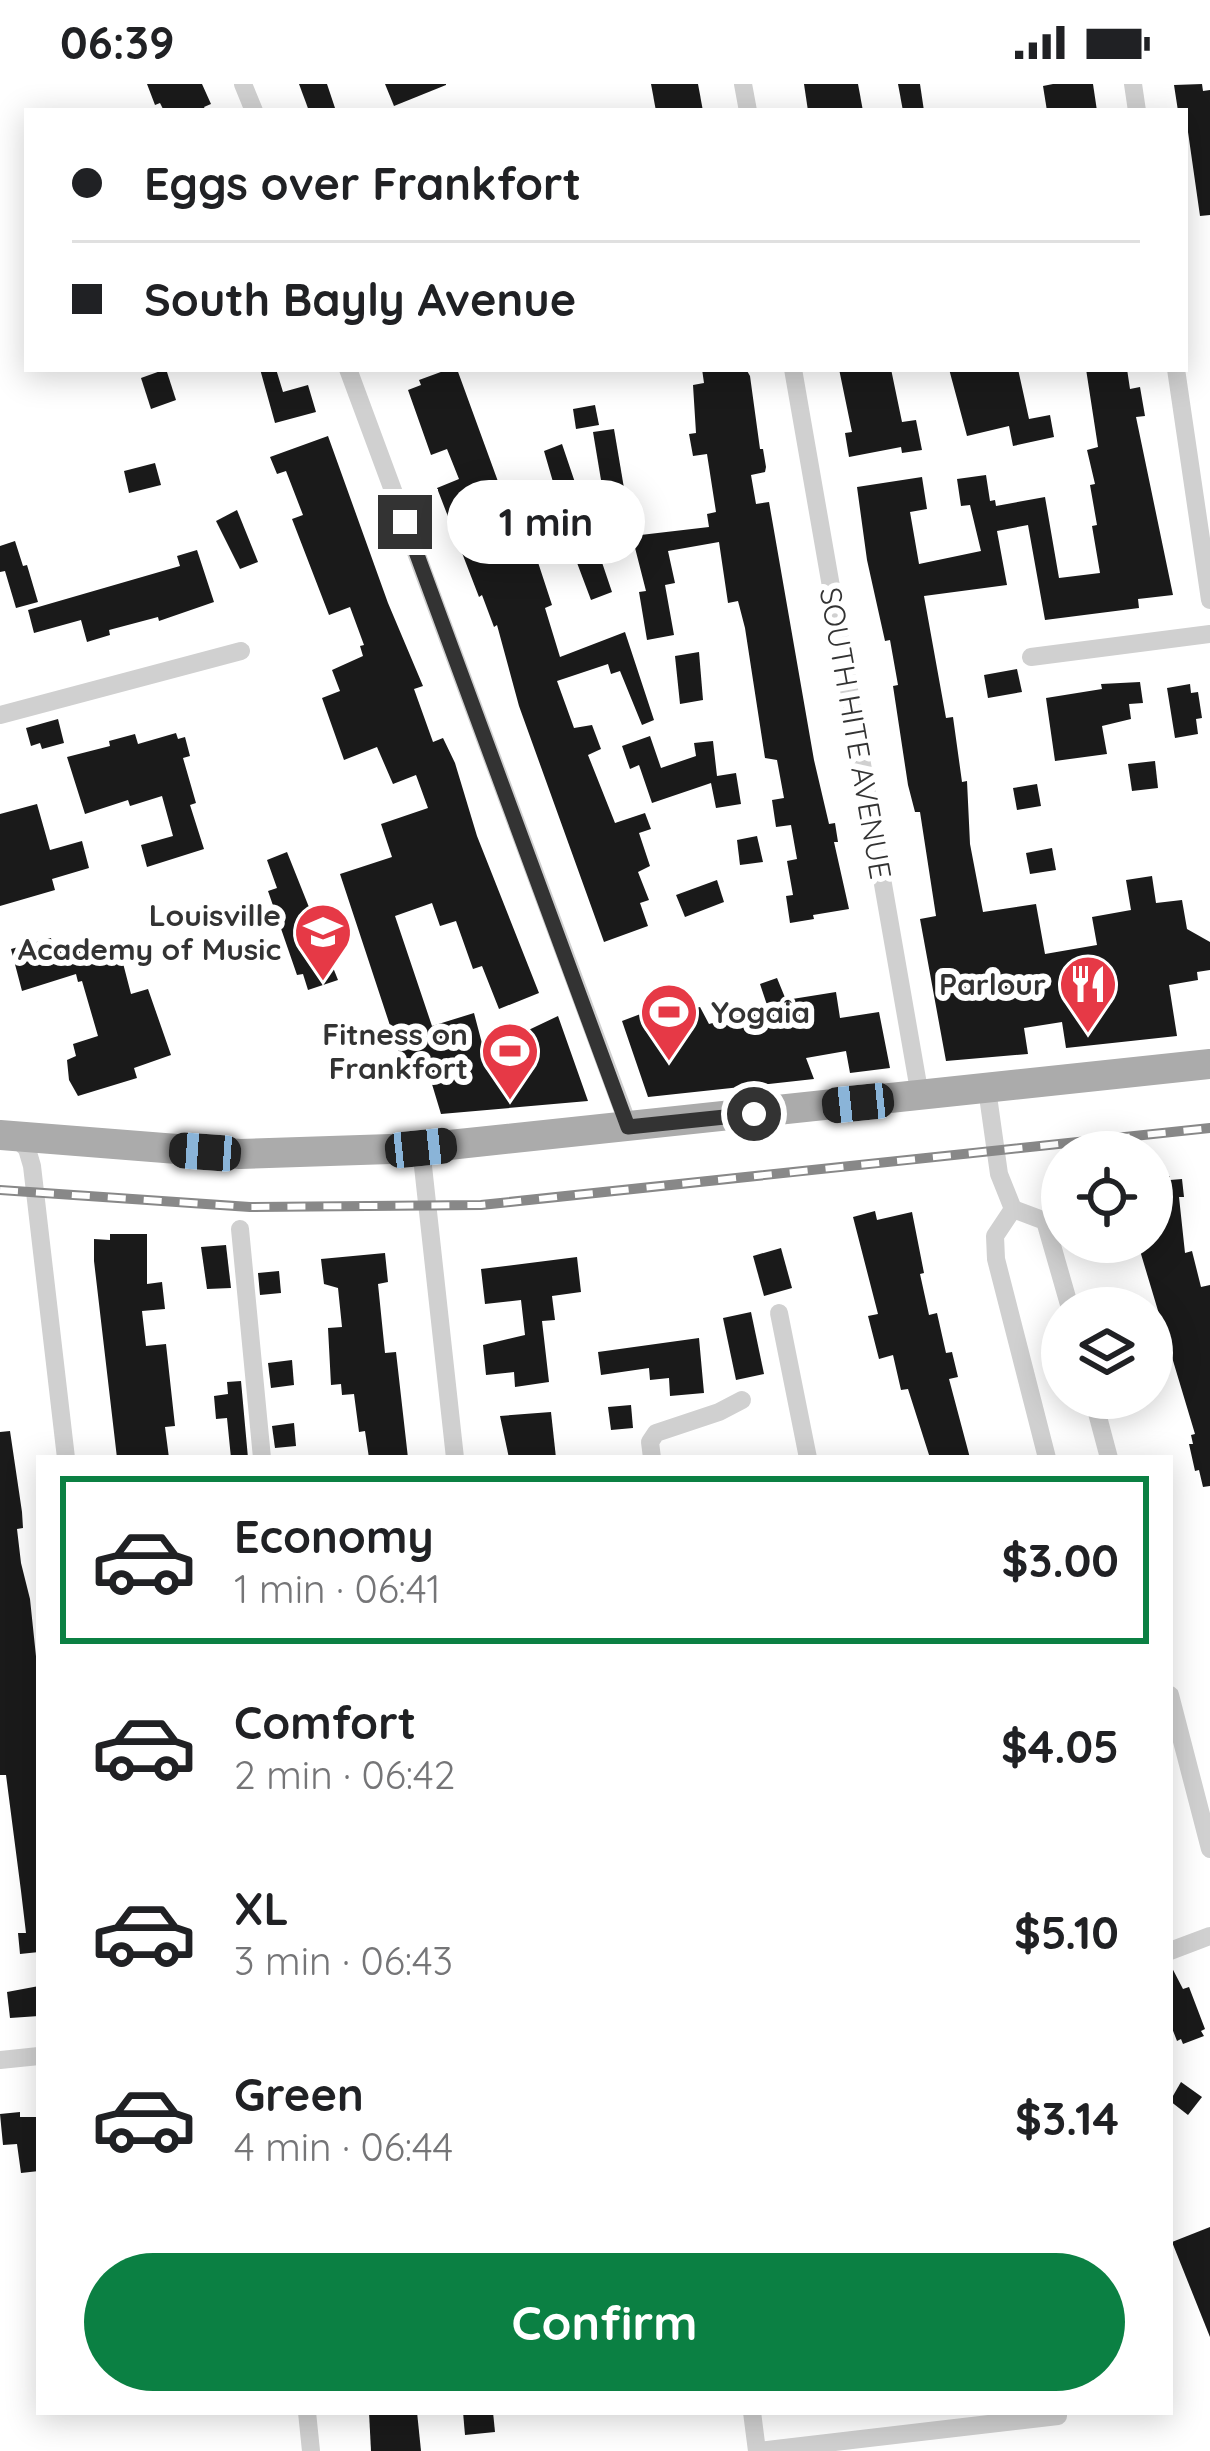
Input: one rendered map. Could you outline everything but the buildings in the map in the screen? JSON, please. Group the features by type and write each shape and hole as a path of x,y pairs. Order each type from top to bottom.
{"main road":[{"path":"5,1131 240,1154 421,1148 1210,1064"}],"street":[{"path":"349,372 628,1127"},
{"name":"SOUTH HITE AVENUE","path":"794,372 920,1096"},
{"path":"1176,372 1210,600"},
{"path":"1031,657 1210,634"},
{"path":"0,715 241,651"},
{"path":"986,1089 999,1174 1013,1209 1045,1221 1064,1287"},
{"path":"5,1131 27,1149 32,1166 66,1455"},
{"path":"421,1148 455,1455"},
{"path":"1013,1209 995,1236 996,1259 1046,1455"},
{"path":"240,1229 262,1455"},
{"path":"778,1313 807,1455"},
{"path":"652,1455 650,1442 656,1433 742,1400"},
{"path":"1099,1419 1108,1455"},
{"path":"1173,1707 1210,1849"},
{"path":"1173,1945 1204,1938"},
{"path":"0,2060 36,2056"},
{"path":"307,2415 311,2451"},
{"path":"752,2415 758,2451 1058,2416"}],"railway":[{"path":"0,1190 250,1207 481,1205 1210,1128"}],"place":[{"name":"Louisville Academy of Music","path":"323,983"},
{"name":"Parlour","path":"1088,1035"},
{"name":"Yogaia","path":"669,1063"},
{"name":"Fitness on Frankfort","path":"510,1102"}],"route":[{"path":"405,522 628,1127 754,1114"}]}
